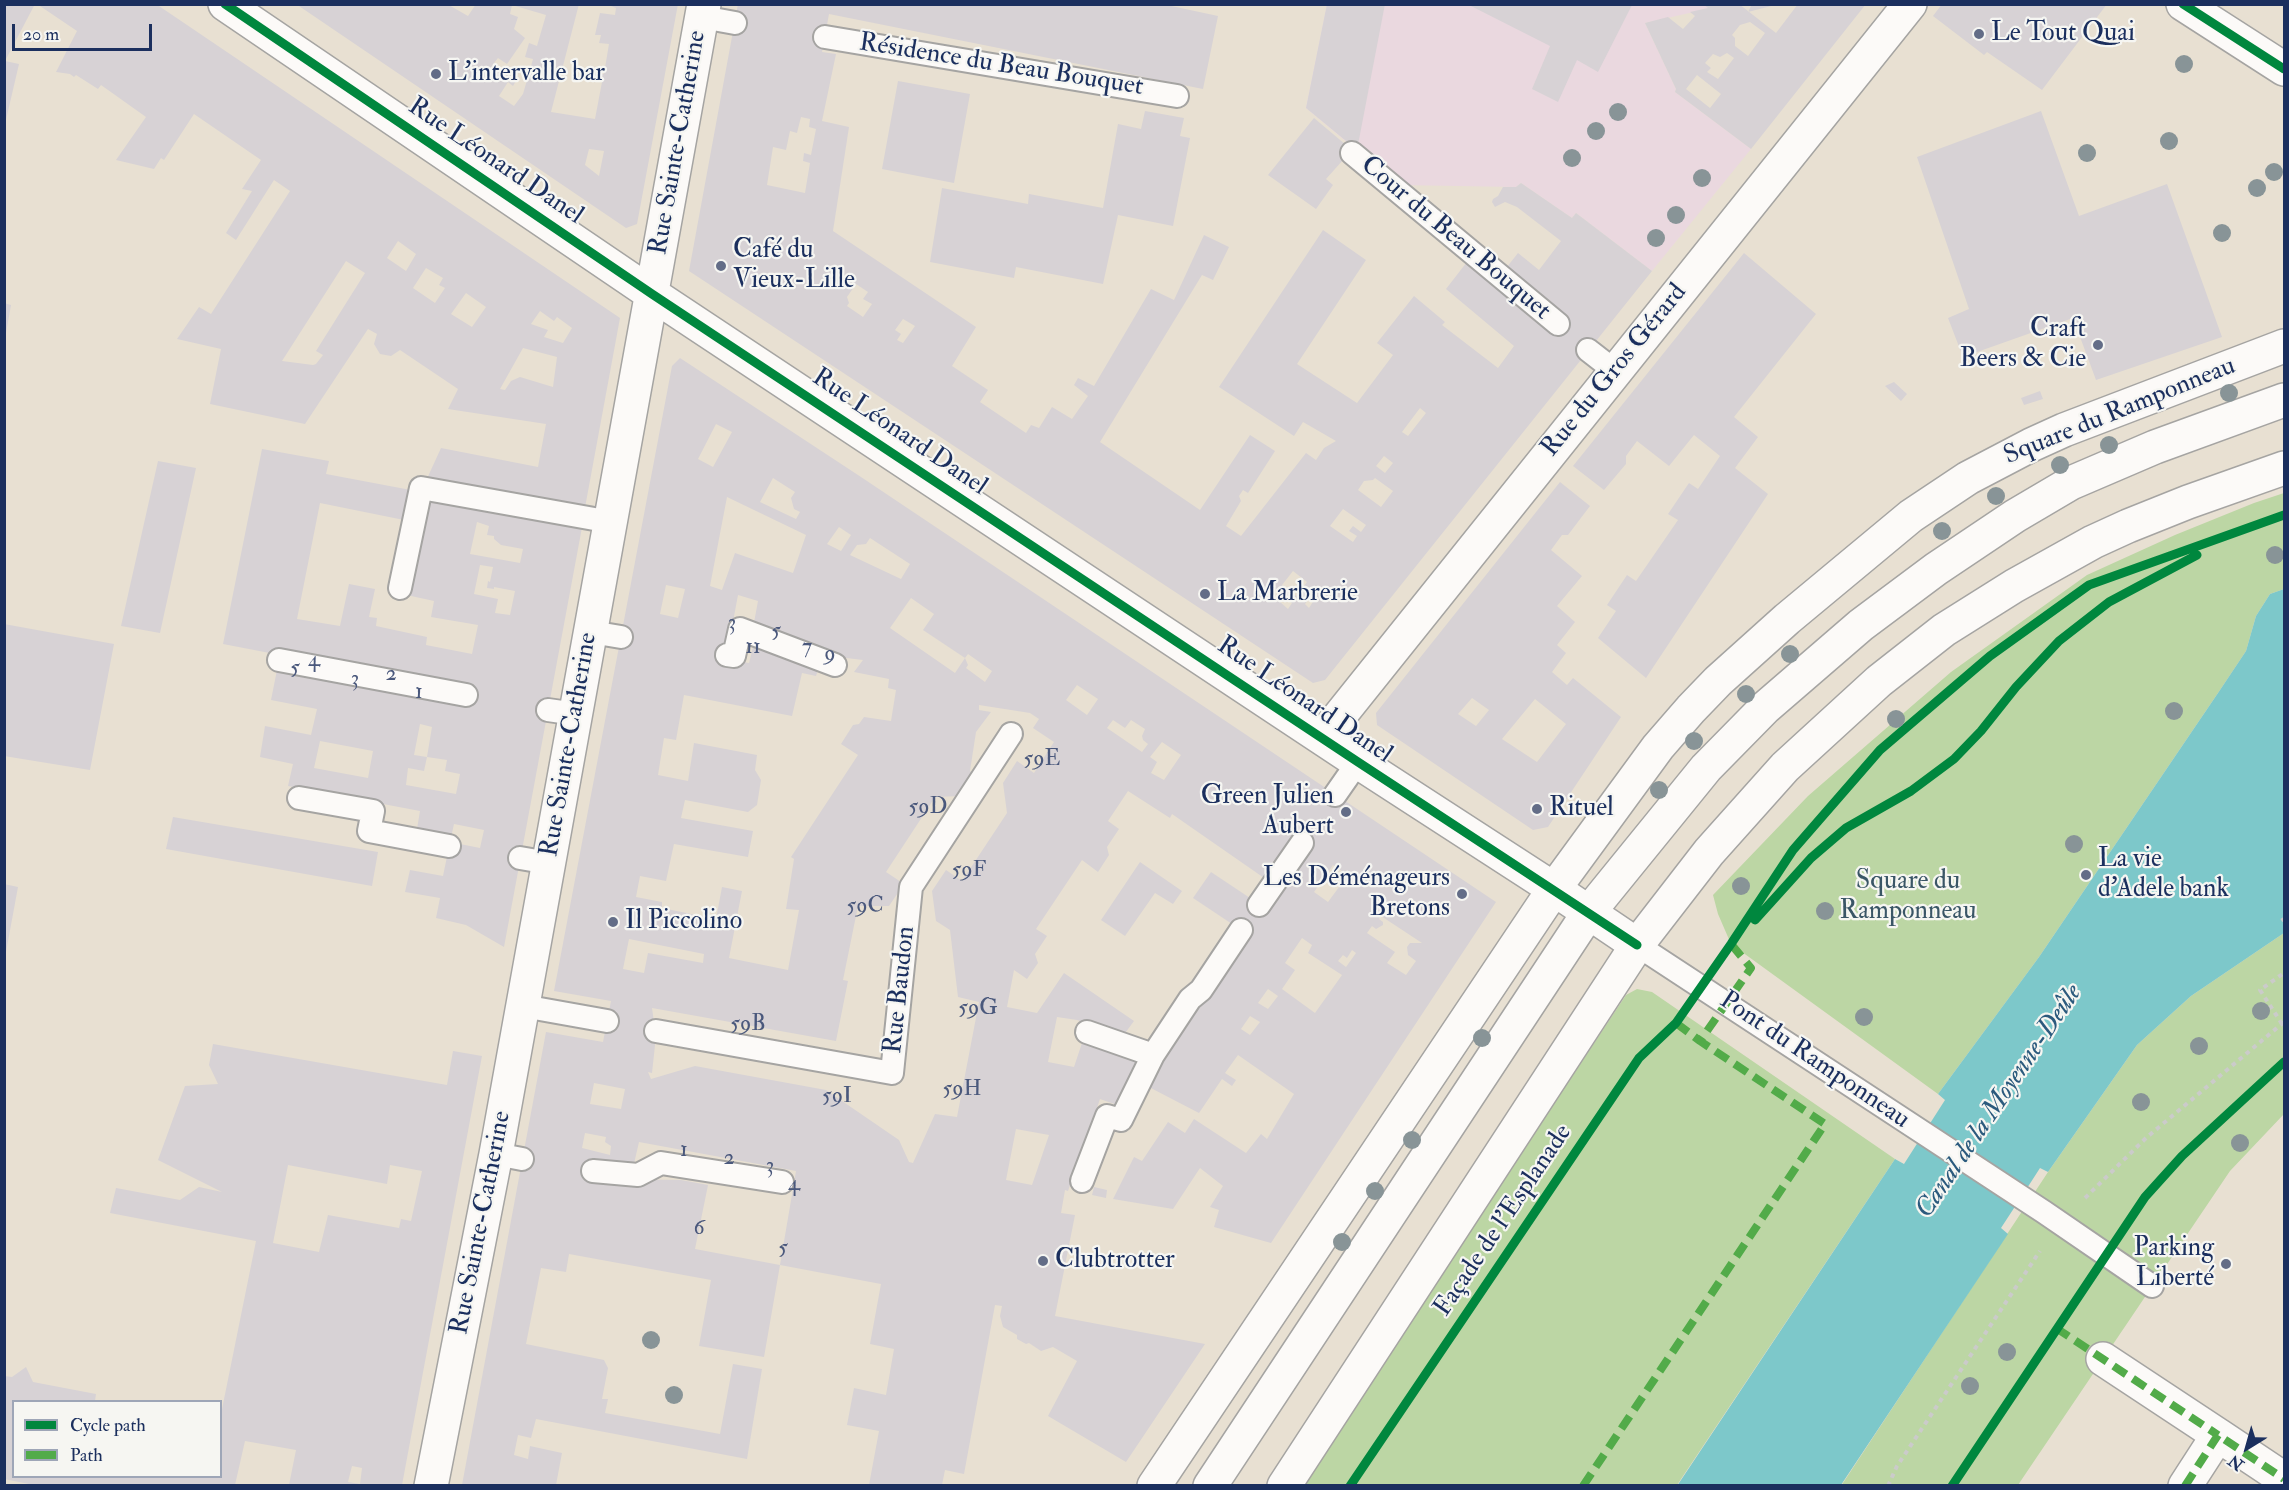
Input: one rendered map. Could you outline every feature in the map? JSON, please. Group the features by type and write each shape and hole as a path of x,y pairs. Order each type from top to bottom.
{"street":[{"name":"Rue Léonard Danel","path":"225,4 652,294 1358,762 1554,889"},
{"name":"Rue du Gros Gérard","path":"1322,738 1910,4"},
{"path":"2183,4 2284,69"},
{"name":"Rue Sainte-Catherine","path":"431,1485 509,1156 535,861 562,712 606,634 611,522 703,11"},
{"name":"Square du Ramponneau","path":"1554,889 1658,747 1691,709 1752,649 1911,516 1968,478 2031,445 2284,346"},
{"name":"Square du Ramponneau","path":"1589,912 1694,783 1766,707 1861,625 1936,569 2015,516 2072,483 2155,447 2284,400"},
{"path":"1637,945 1709,852 1785,767 1879,681 1944,630 2014,586 2093,542 2188,502 2284,468"},
{"path":"1154,1485 1554,889"},
{"name":"Pont du Ramponneau","path":"1554,889 1637,945"},
{"path":"1210,1485 1589,912"},
{"name":"Façade de l'Esplanade","path":"1284,1485 1637,945"},
{"path":"2103,1359 2284,1479"},
{"path":"2185,1485 2218,1435"}],"lane":[{"path":"703,11 735,23"},
{"name":"Résidence du Beau Bouquet","path":"825,37 1177,96"},
{"name":"Cour du Beau Bouquet","path":"1352,153 1558,324"},
{"path":"1588,350 1615,371"},
{"path":"400,588 421,488 611,522"},
{"path":"726,655 734,656 740,629 835,665"},
{"path":"279,660 466,695"},
{"name":"Rue Baudon","path":"656,1031 892,1073 911,887 1011,734"},
{"path":"1335,795 1358,762"},
{"path":"299,798 372,811 369,831 449,846"},
{"path":"1259,905 1302,843"},
{"path":"1082,1181 1107,1116 1121,1120 1152,1055 1190,999 1201,990 1241,930"},
{"name":"Pont du Ramponneau","path":"1637,945 2152,1286"},
{"path":"523,1006 607,1021"},
{"path":"1087,1032 1152,1055"},
{"path":"593,1171 638,1175 661,1163 782,1182"}],"path":[{"path":"1888,1485 2051,1217 2283,1023 2260,990 2284,973"}],"shaded area":[{"path":"1327,5 1725,5 1645,23 1676,89 1675,92 1751,149 1652,271 1576,213 1572,218 1521,183 1516,187 1398,185 1306,108"}],"green space":[{"name":"Square du Ramponneau","path":"2284,493 2284,589 2270,594 2256,616 2246,651 2039,957 1938,1094 1731,944 1718,914 1713,895 1808,796 1951,672 2087,575 2175,535"},
{"path":"2284,933 2284,1114 2230,1171 2018,1485 1841,1486 2048,1172 2137,1045 2191,996"},
{"path":"1637,989 1652,992 1895,1159 1677,1485 1300,1486 1626,995"}],"water":[{"name":"Canal de la Moyenne-Deûle","path":"2284,589 2284,933 2191,996 2137,1045 2048,1172 2040,1168 2001,1228 2008,1234 1841,1485 1677,1486 1895,1159 1904,1164 1945,1100 1938,1094 2039,957 2246,651 2256,616 2270,594"}],"building":[{"path":"4,4 35,4 5,61 19,64 5,124 4,124"},
{"path":"37,4 156,4 620,318 584,513 425,483 441,448 538,467 546,424 448,409 458,389 400,350 391,356 380,354 374,344 377,334 368,329 305,424 210,404 221,349 177,339 199,307 211,314 290,191 274,180 236,240 226,233 252,191 242,189 261,160 194,114 164,160 161,158 154,169 116,160 146,117 101,85 98,89 76,75 74,77 70,74 56,72 77,31","holes":["398,241 416,254 406,271 387,258","346,261 365,273 316,351 323,355 316,364 282,361","426,268 443,278 439,285 445,288 435,303 413,288","466,293 486,307 472,327 451,314","540,311 554,321 557,317 572,328 563,343 544,337 548,330 531,324","523,348 557,357 553,387 520,377 511,381 505,390 500,389"]},
{"path":"296,4 447,4 468,16 476,4 579,4 551,112 595,119 602,82 593,81 594,73 604,74 609,44 599,43 601,35 595,35 600,13 615,15 616,8 606,4 678,4 637,224 626,228","holes":["512,5 546,15 537,46 529,43 525,57 533,59 523,94 514,106 499,96 508,82 513,86 517,79 494,63 498,58 507,64 525,38 514,29 518,17 510,14","589,149 604,151 599,176 585,165"]},
{"path":"738,4 1162,4 1218,16 1203,89 829,14 822,52 836,54 822,121 849,127 833,231 976,327 952,366 988,390 980,402 1026,433 1031,425 1039,428 1052,407 1072,419 1088,396 1074,385 1078,378 1094,386 1151,289 1174,300 1204,235 1229,247 1213,280 1202,275 1100,442 1200,510 1250,435 1275,451 1248,493 1243,490 1239,496 1241,501 1226,526 1241,536 1306,453 1316,460 1324,448 1336,441 1303,422 1294,436 1219,387 1323,230 1366,260 1297,364 1357,403 1393,355 1377,343 1414,296 1445,322 1442,325 1498,368 1514,346 1446,289 1470,258 1503,272 1518,253 1539,270 1561,241 1517,207 1505,202 1495,207 1493,199 1498,196 1503,187 1516,187 1521,183 1572,218 1576,213 1652,271 1325,680 1313,683 689,271","holes":["801,117 810,119 809,127 816,129 811,155 804,153 803,161 810,163 805,193 767,185 773,147 786,150 790,131 797,133","856,284 868,292 863,299 872,304 863,317 847,306 849,303 847,297","903,319 915,326 903,343 897,340 901,334 895,330","1420,408 1426,413 1408,436 1402,432","1384,456 1393,463 1385,473 1376,466","1375,478 1393,491 1381,507 1358,490 1364,481","1343,509 1366,525 1361,532 1353,526 1349,531 1357,536 1353,542 1330,526","1293,571 1307,582 1296,596 1282,585","1274,589 1292,603 1288,609 1271,594","1312,594 1316,597 1309,608 1305,604"]},
{"path":"1327,4 1385,4 1357,150 1306,108"},
{"path":"1703,4 1739,4 1776,33 1798,4 1866,4 1751,149 1675,92 1676,89 1645,23 1668,17 1683,29 1695,16 1690,12 1708,8","holes":["1750,22 1765,33 1748,56 1735,46 1735,38 1732,35 1740,25","1727,53 1734,58 1718,79 1707,72 1711,68 1705,63 1713,54 1720,57","1697,75 1721,94 1710,108 1686,89"]},
{"path":"1752,4 1775,4 1775,5 1748,12"},
{"path":"1942,4 2107,4 2042,90 1987,52 1984,55 1933,16"},
{"path":"1469,5 1632,5 1598,72 1577,60 1558,102 1532,89 1550,46"},
{"path":"898,81 970,94 954,183 882,169"},
{"path":"1145,111 1184,118 1180,136 1190,138 1173,226 1118,215 1103,284 1016,267 1014,278 930,262 942,188 1028,204 1029,194 1103,208 1118,124 1141,129"},
{"path":"2041,111 2079,216 2167,184 2222,337 2096,380 2073,318 1963,357 1948,318 1969,309 1917,157"},
{"path":"1314,118 1352,150 1326,179 1333,185 1316,209 1268,175"},
{"path":"1744,253 1816,314 1734,417 1758,437 1735,468 1768,494 1646,678 1598,638 1616,611 1607,605 1627,575 1636,581 1678,520 1668,514 1689,483 1698,489 1720,456 1694,435 1669,466 1637,441 1626,456 1626,464 1604,490 1573,466"},
{"path":"4,303 11,305 6,333 4,332"},
{"path":"680,358 1496,902 1271,1243 1214,1227 1219,1210 1210,1207 1223,1186 1200,1168 1173,1209 1113,1199 1134,1157 1142,1161 1168,1122 1185,1133 1194,1119 1246,1153 1261,1134 1267,1139 1294,1094 1238,1055 1225,1073 1236,1080 1232,1086 1222,1079 1199,1113 1145,1085 1194,1001 1201,1005 1250,936 1193,898 1211,872 1253,900 1267,880 1172,814 1170,818 1128,791 1108,821 1119,829 1107,847 1109,855 1098,872 1082,860 1036,929 1047,936 1035,954 1038,963 1027,979 1014,970 1007,1007 1037,1013 1064,973 1134,1021 1123,1036 1077,1020 1057,1017 1048,1062 1074,1067 1083,1040 1144,1058 1120,1106 1100,1099 1068,1191 1065,1190 1061,1213 1075,1215 1055,1316 1205,1344 1126,1462 1048,1416 1077,1361 1053,1347 1041,1351 1017,1339 1017,1335 1003,1327 1000,1316 1002,1306 995,1305 964,1474 945,1470 942,1485 869,1485 879,1431 847,1425 854,1388 886,1395 894,1349 870,1344 881,1284 780,1265 764,1357 699,1346 711,1280 569,1254 566,1272 541,1268 526,1344 604,1360 608,1368 602,1399 608,1399 605,1413 720,1434 733,1364 762,1369 747,1459 536,1419 531,1438 518,1435 514,1455 528,1459 530,1446 562,1453 556,1485 462,1485 546,1032 603,1042 611,1001 554,991 672,366","holes":["716,424 732,432 713,467 698,459","773,478 795,492 791,498 794,509 800,512 796,519 760,502","727,497 806,535 793,573 735,553 722,590 710,586","839,527 851,535 841,551 827,544","870,538 910,564 901,579 850,555 857,545 866,544","666,585 685,589 678,618 660,614","738,595 758,601 753,628 788,635 786,642 838,657 863,660 854,672 889,679 888,688 896,690 891,721 864,717 859,724 853,725 841,744 858,755 791,857 794,859 786,909 799,910 788,970 729,958 742,891 722,887 716,919 662,908 662,902 636,897 640,876 666,881 674,844 748,857 753,831 681,818 685,800 748,812 757,805 761,780 755,770 757,755 694,743 688,781 658,775 664,738 676,740 684,695 792,716 802,673 816,676 820,664 755,639 749,663 726,659","911,598 934,614 923,630 965,658 955,673 890,628","968,654 992,671 985,682 966,668 968,665 965,658","1077,685 1098,699 1087,715 1066,700","979,705 1030,713 1039,719 1033,728 1054,742 1034,773 1017,761 1003,783 1007,813 962,881 946,870 932,891 936,921 950,930 958,997 979,1002 957,1117 935,1114 913,1163 909,1162 899,1140 826,1090 695,1066 651,1079 648,1072 652,1073 656,1036 652,1008 836,1041 848,981 843,980 858,906 889,906 904,884 886,872 935,797 961,796 975,775 970,771 976,732 991,712 979,710","1113,720 1125,728 1131,720 1145,729 1142,736 1148,744 1142,752 1107,728","1162,742 1181,755 1164,780 1151,773 1157,762 1150,757","1333,865 1348,875 1328,902 1314,892","1381,916 1422,943 1410,943 1407,947 1408,955 1416,961 1406,975 1387,963 1395,952 1367,933 1372,926 1376,929 1383,925 1379,919","1302,938 1312,945 1308,953 1342,975 1315,1013 1282,989 1295,970 1285,963","629,939 704,954 703,963 648,953 644,973 623,969","1352,950 1356,953 1346,967 1338,961 1343,955 1347,958","1268,989 1278,996 1268,1009 1258,1003","1250,1016 1260,1022 1250,1035 1241,1029","594,1083 625,1089 621,1109 590,1104","1016,1129 1049,1135 1032,1185 1006,1180","585,1133 606,1137 605,1142 611,1146 610,1155 582,1148","639,1142 796,1171 780,1265 695,1249 708,1185 681,1180 612,1179 633,1168"]},
{"path":"1894,382 1907,394 1901,401 1885,386"},
{"path":"2040,391 2043,399 2024,405 2021,398"},
{"path":"262,449 329,461 326,474 416,491 404,520 320,503 297,619 340,626 349,584 375,589 369,617 377,618 376,626 427,637 426,645 472,654 478,625 431,617 434,601 402,594 423,492 583,522 504,947 466,925 436,918 440,898 405,892 410,870 443,876 450,842 416,835 420,811 288,786 293,764 260,757 265,726 311,735 317,709 271,700 280,655 223,644","holes":["477,522 489,526 487,535 494,536 494,539 501,545 523,549 520,563 470,554","480,565 493,567 487,588 515,591 510,615 495,613 498,599 474,594","420,724 432,727 427,757 414,755","320,741 373,751 368,778 314,768","427,757 447,760 445,771 460,774 456,794 406,785 408,768 424,771","454,824 484,830 480,848 450,842"]},
{"path":"158,461 196,468 160,633 121,626"},
{"path":"1560,482 1590,506 1568,535 1562,535 1551,550 1582,576 1557,606 1575,622 1557,645 1566,653 1552,672 1567,685 1573,678 1621,717 1548,827 1533,830 1377,725 1376,713","holes":["1472,698 1489,710 1476,726 1458,714","1535,699 1566,724 1537,762 1502,739"]},
{"path":"4,624 114,644 90,770 4,756"},
{"path":"173,817 378,852 372,886 166,849"},
{"path":"1140,862 1182,891 1173,904 1155,893 1125,936 1101,920"},
{"path":"4,884 18,887 6,952 4,952"},
{"path":"213,1044 447,1085 453,1051 482,1056 402,1485 289,1485 296,1450 245,1441 235,1485 34,1485 4,1479 4,1376 12,1377 26,1367 33,1382 96,1394 95,1400 12,1400 12,1478 222,1478 222,1409 256,1241 110,1213 116,1188 180,1200 199,1187 222,1192 158,1160 185,1086 218,1084 209,1065","holes":["288,1165 387,1184 390,1165 422,1171 411,1221 401,1219 399,1228 328,1215 319,1252 273,1243","352,1466 362,1468 360,1484 348,1482"]},
{"path":"1094,1187 1107,1190 1106,1198 1092,1195"}],"marked path":[{"path":"1583,1486 1825,1124 1700,1041 1751,968 1731,944"},
{"path":"1676,1023 1700,1041"},
{"path":"2056,1328 2218,1435"},
{"path":"2185,1486 2218,1435 2284,1479"}],"cycle path":[{"path":"225,4 652,294 1637,945"},
{"path":"2183,4 2284,69"},
{"path":"1350,1486 1639,1058 1676,1023 1793,850 1880,750 1990,656 2089,585 2284,515"},
{"path":"1755,920 1811,858 1846,828 1911,791 1954,759 2059,641 2109,602 2197,555"},
{"path":"1952,1486 2145,1197 2182,1156 2284,1062"}],"place":[{"name":"Le Tout Quai","path":"1979,34"},
{"name":"L'intervalle bar","path":"436,74"},
{"name":"Café du Vieux-Lille","path":"721,266"},
{"name":"Craft Beers & Cie","path":"2098,345"},
{"name":"La Marbrerie","path":"1205,594"},
{"name":"Rituel","path":"1537,809"},
{"name":"Green Julien Aubert","path":"1346,812"},
{"name":"La vie d’Adele bank","path":"2086,875"},
{"name":"Les Déménageurs Bretons","path":"1462,894"},
{"name":"Il Piccolino","path":"613,922"},
{"name":"Clubtrotter","path":"1043,1261"},
{"name":"Parking Liberté","path":"2226,1264"}]}
